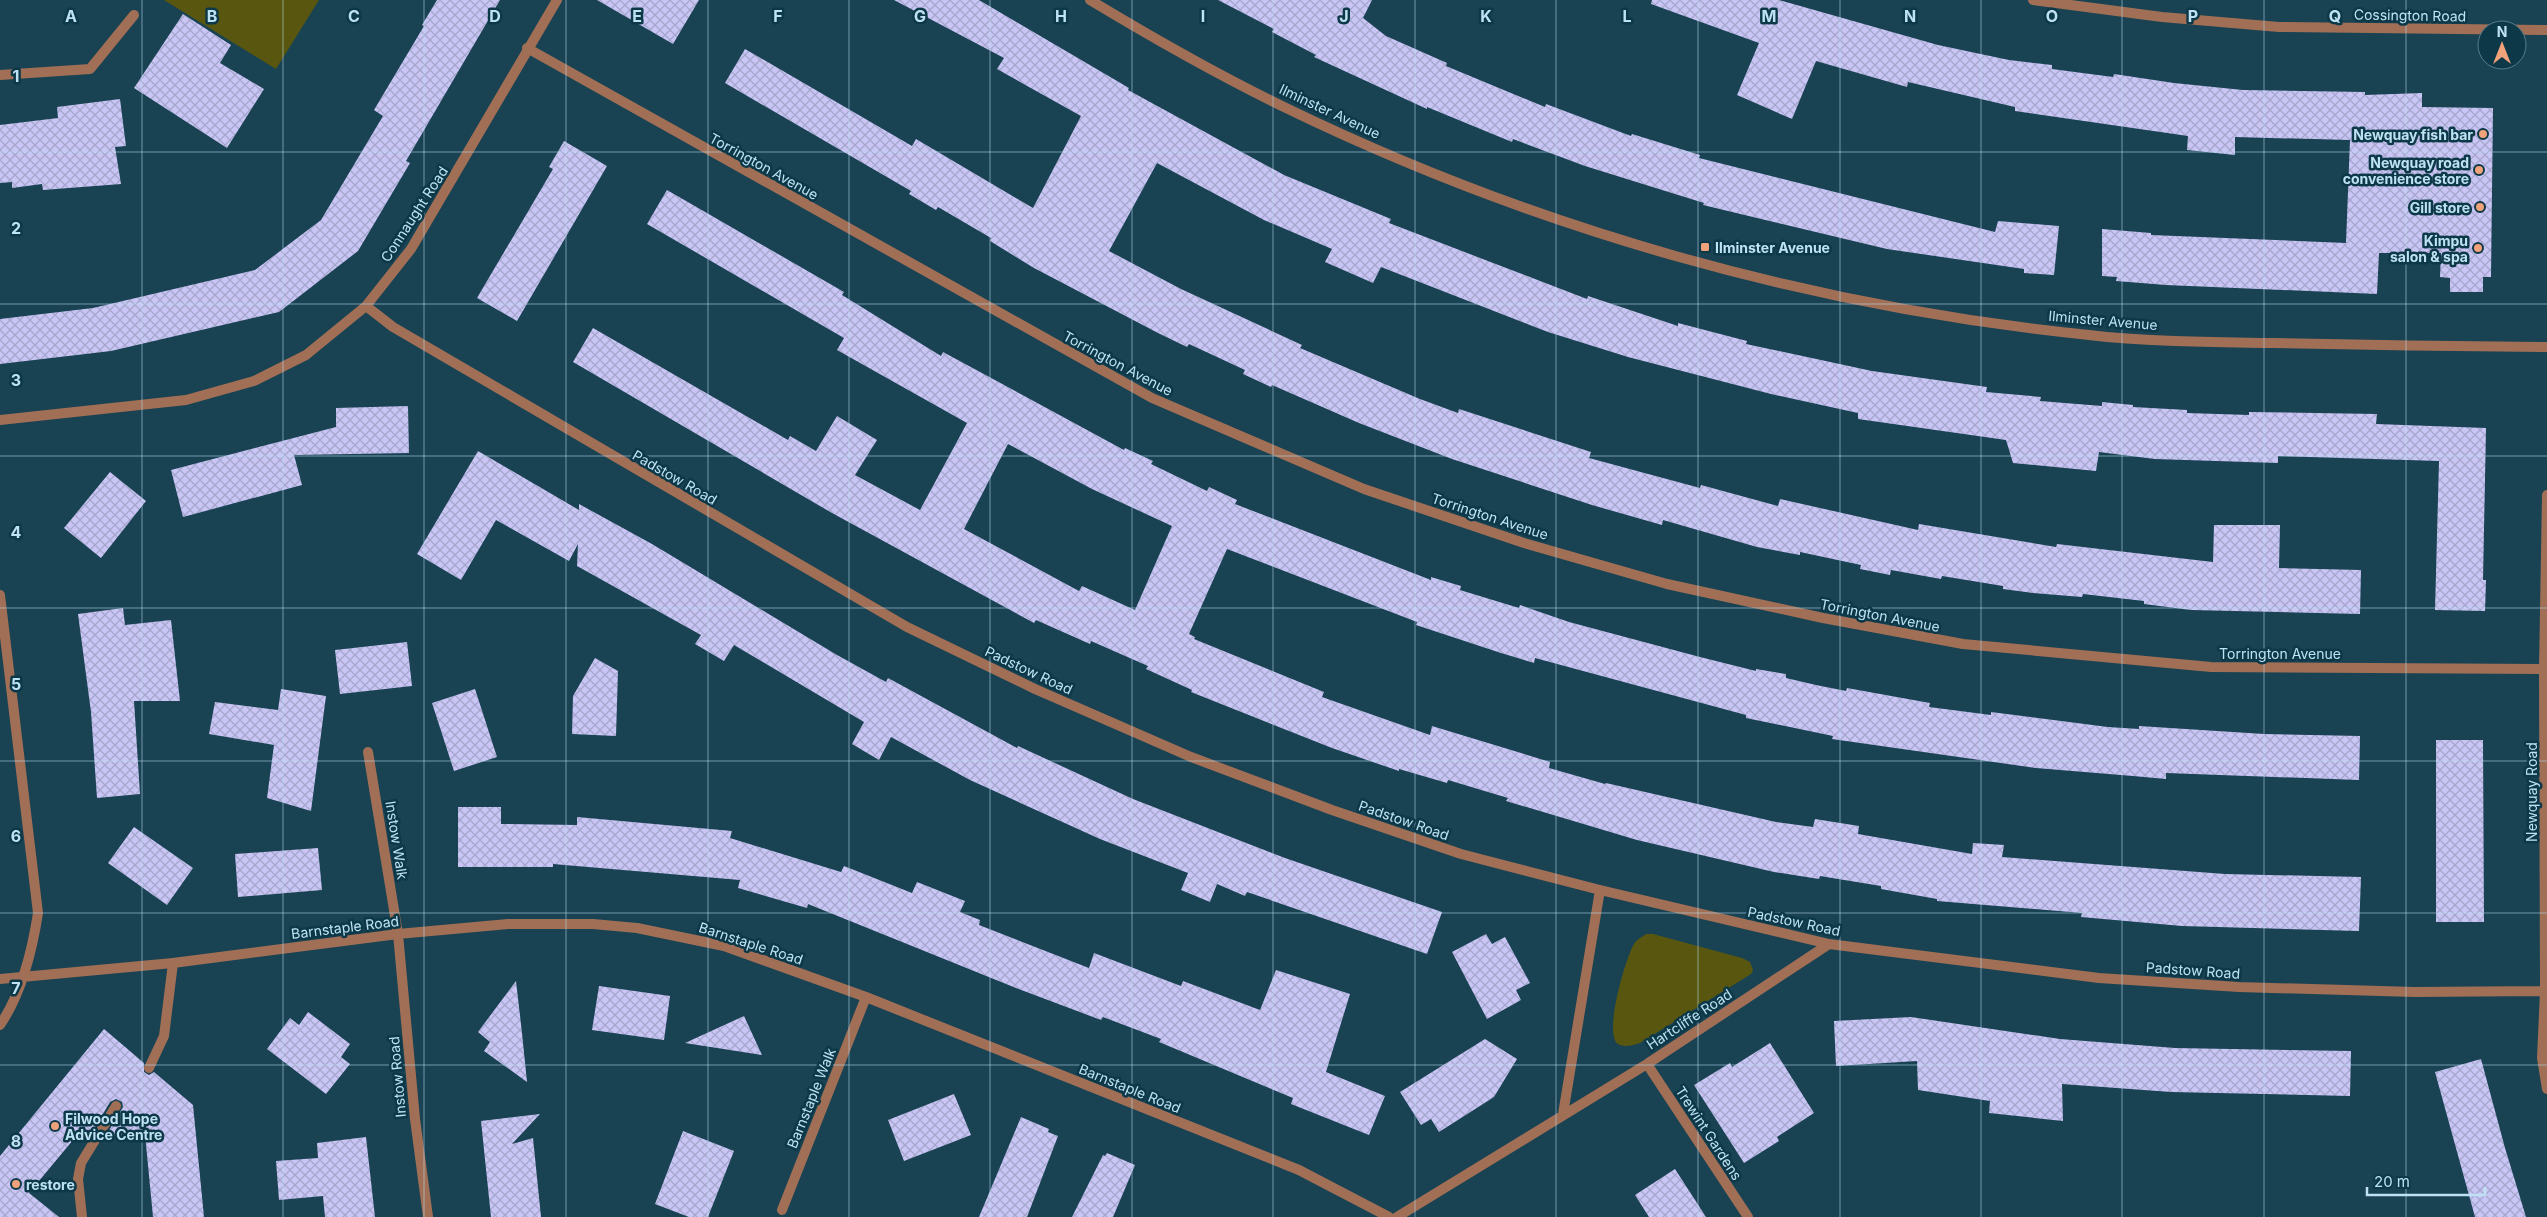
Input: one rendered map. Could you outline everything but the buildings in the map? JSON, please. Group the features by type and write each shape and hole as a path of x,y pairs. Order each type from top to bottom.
{"street":[{"name":"Connaught Road","path":"0,420 186,400 254,381 306,355 366,306 411,249 453,180 527,48 557,0"},
{"name":"Ilminster Avenue","path":"1090,0 1136,28 1284,107 1405,160 1505,200 1599,232 1703,264 1884,305 1957,318 2091,336 2232,342 2547,347"},
{"name":"Cossington Road","path":"2033,0 2162,17 2279,27 2547,30"},
{"path":"0,75 36,71 90,69 134,15"},
{"name":"Torrington Avenue","path":"527,48 1152,398 1364,489 1524,543 1667,584 1823,618 1963,644 2211,667 2544,669"},
{"name":"Padstow Road","path":"366,306 393,327 907,627 1035,689 1191,757 1332,810 1461,854 1600,890 1829,944 2099,978 2239,987 2415,992 2546,991"},
{"name":"Newquay Road","path":"2547,495 2544,669 2546,991 2542,1058 2547,1089"},
{"path":"0,595 38,913 32,949 8,1013 0,1025"},
{"name":"Instow Walk","path":"368,752 398,934"},
{"path":"1563,1114 1600,890"},
{"name":"Barnstaple Road","path":"0,979 173,963 398,934 549,923 637,928 724,946 866,997 1299,1170 1389,1217"},
{"name":"Instow Road","path":"398,934 415,1119 428,1217"},
{"name":"Hartcliffe Road","path":"1397,1217 1647,1064 1829,944"},
{"path":"149,1068 164,1036 173,963"},
{"name":"Barnstaple Walk","path":"782,1210 866,997"},
{"name":"Trewint Gardens","path":"1647,1064 1748,1217"},
{"path":"82,1217 78,1179 81,1162 116,1106"}],"shaded area":[{"path":"164,0 319,0 276,69"},
{"path":"1646,934 1653,934 1742,958 1750,962 1753,970 1751,974 1640,1043 1623,1046 1618,1044 1614,1037 1614,1011 1617,995 1630,952 1635,942"}],"place":[{"name":"Newquay fish bar","path":"2483,134"},
{"name":"Newquay road convenience store","path":"2479,170"},
{"name":"Gill store","path":"2480,207"},
{"name":"Ilminster Avenue","path":"1705,247"},
{"name":"Kimpu salon & spa","path":"2478,248"},
{"name":"Filwood Hope Advice Centre","path":"55,1126"},
{"name":"restore","path":"16,1184"}]}
